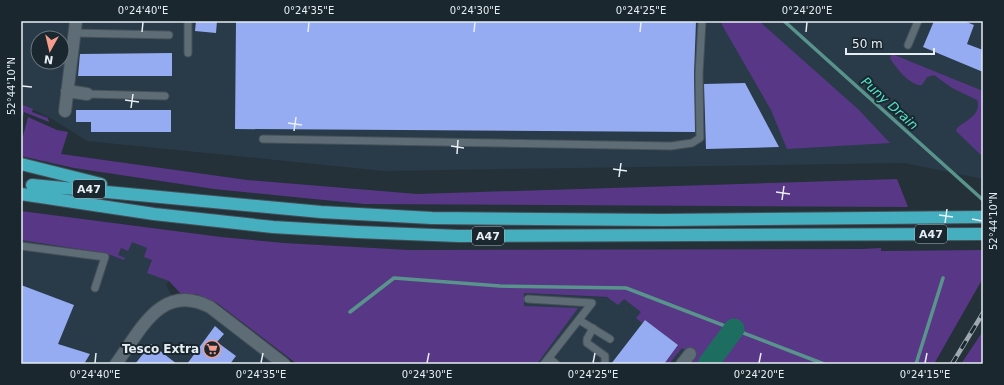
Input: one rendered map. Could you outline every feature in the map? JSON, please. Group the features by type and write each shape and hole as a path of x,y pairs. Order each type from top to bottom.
{"highway":[{"path":"21,164 146,195"},
{"name":"A47","path":"26,184 321,212 432,218 662,220 983,217"},
{"name":"A47","path":"26,184 98,206 154,214 273,227 443,235 983,234"},
{"path":"21,194 98,206"}],"street":[{"path":"65,111 75,27"},
{"path":"67,91 86,94"},
{"path":"116,364 151,315 162,305 174,300 186,299 198,301 210,307 284,364"},
{"path":"682,364 690,354"}],"lane":[{"path":"188,21 188,53"},
{"path":"262,139 671,146 692,143 700,138 699,74 702,21"},
{"path":"908,45 918,21"},
{"path":"75,27 169,34"},
{"path":"86,94 165,96"},
{"path":"21,246 105,257 96,288"},
{"path":"528,300 592,303 547,361 556,364"},
{"path":"579,320 610,339"},
{"path":"593,328 586,339 587,343 605,356 605,364"}],"shaded area":[{"path":"21,21 983,21 983,179 904,163 384,171 87,141 54,120 21,104"},
{"path":"722,21 759,21 859,110 890,143 787,149 771,110 722,25"},
{"path":"892,54 983,91 983,157 956,131 957,128 976,113 978,105 977,100 952,88 934,75 927,77 922,85 913,83 904,76 890,58"},
{"path":"21,104 33,109 32,112 48,118 49,122 24,112 21,128"},
{"path":"28,117 57,130 68,132 61,154 247,180 417,194 897,179 908,207 364,204 214,189 74,168 21,156 21,136 23,136"},
{"path":"21,211 221,237 284,243 409,250 881,248 881,251 983,250 983,278 934,364 690,364 695,357 682,348 669,364 664,364 678,345 645,320 642,323 636,318 641,312 624,299 618,305 607,297 524,293 524,306 578,308 537,364 297,364 217,303 196,294 181,294 169,281 147,273 152,260 144,257 147,248 132,242 128,251 121,248 118,255 125,258 124,260 105,253 21,240"},
{"path":"21,236 198,242 166,285 174,300 198,301 284,364 21,364"},
{"path":"524,293 634,299 718,336 694,364 528,364 523,306"},
{"path":"983,331 983,364 961,364"}],"building":[{"path":"196,21 217,21 216,33 195,31"},
{"path":"236,21 696,21 694,74 695,132 235,129"},
{"path":"934,21 964,21 974,25 967,44 983,50 983,72 923,47"},
{"path":"172,53 172,76 78,76 80,54"},
{"path":"745,83 779,147 706,149 704,84"},
{"path":"76,110 171,110 171,132 91,132 91,122 76,122"},
{"path":"21,285 74,305 58,344 90,354 84,364 21,364"},
{"path":"645,320 678,345 664,364 611,364"},
{"name":"Tesco Extra","path":"215,326 224,334 217,342 236,356 230,364 187,364"},
{"name":"Tesco Extra","path":"151,344 177,364 135,364"}],"waterway":[{"name":"Puny Drain","path":"784,21 983,200"},
{"path":"350,312 394,278 500,286 626,288 824,364"},
{"path":"916,364 943,278"},
{"path":"708,364 734,329"}],"railway":[{"path":"952,364 983,313"}],"place":[{"name":"Tesco Extra","path":"212,349"}]}
